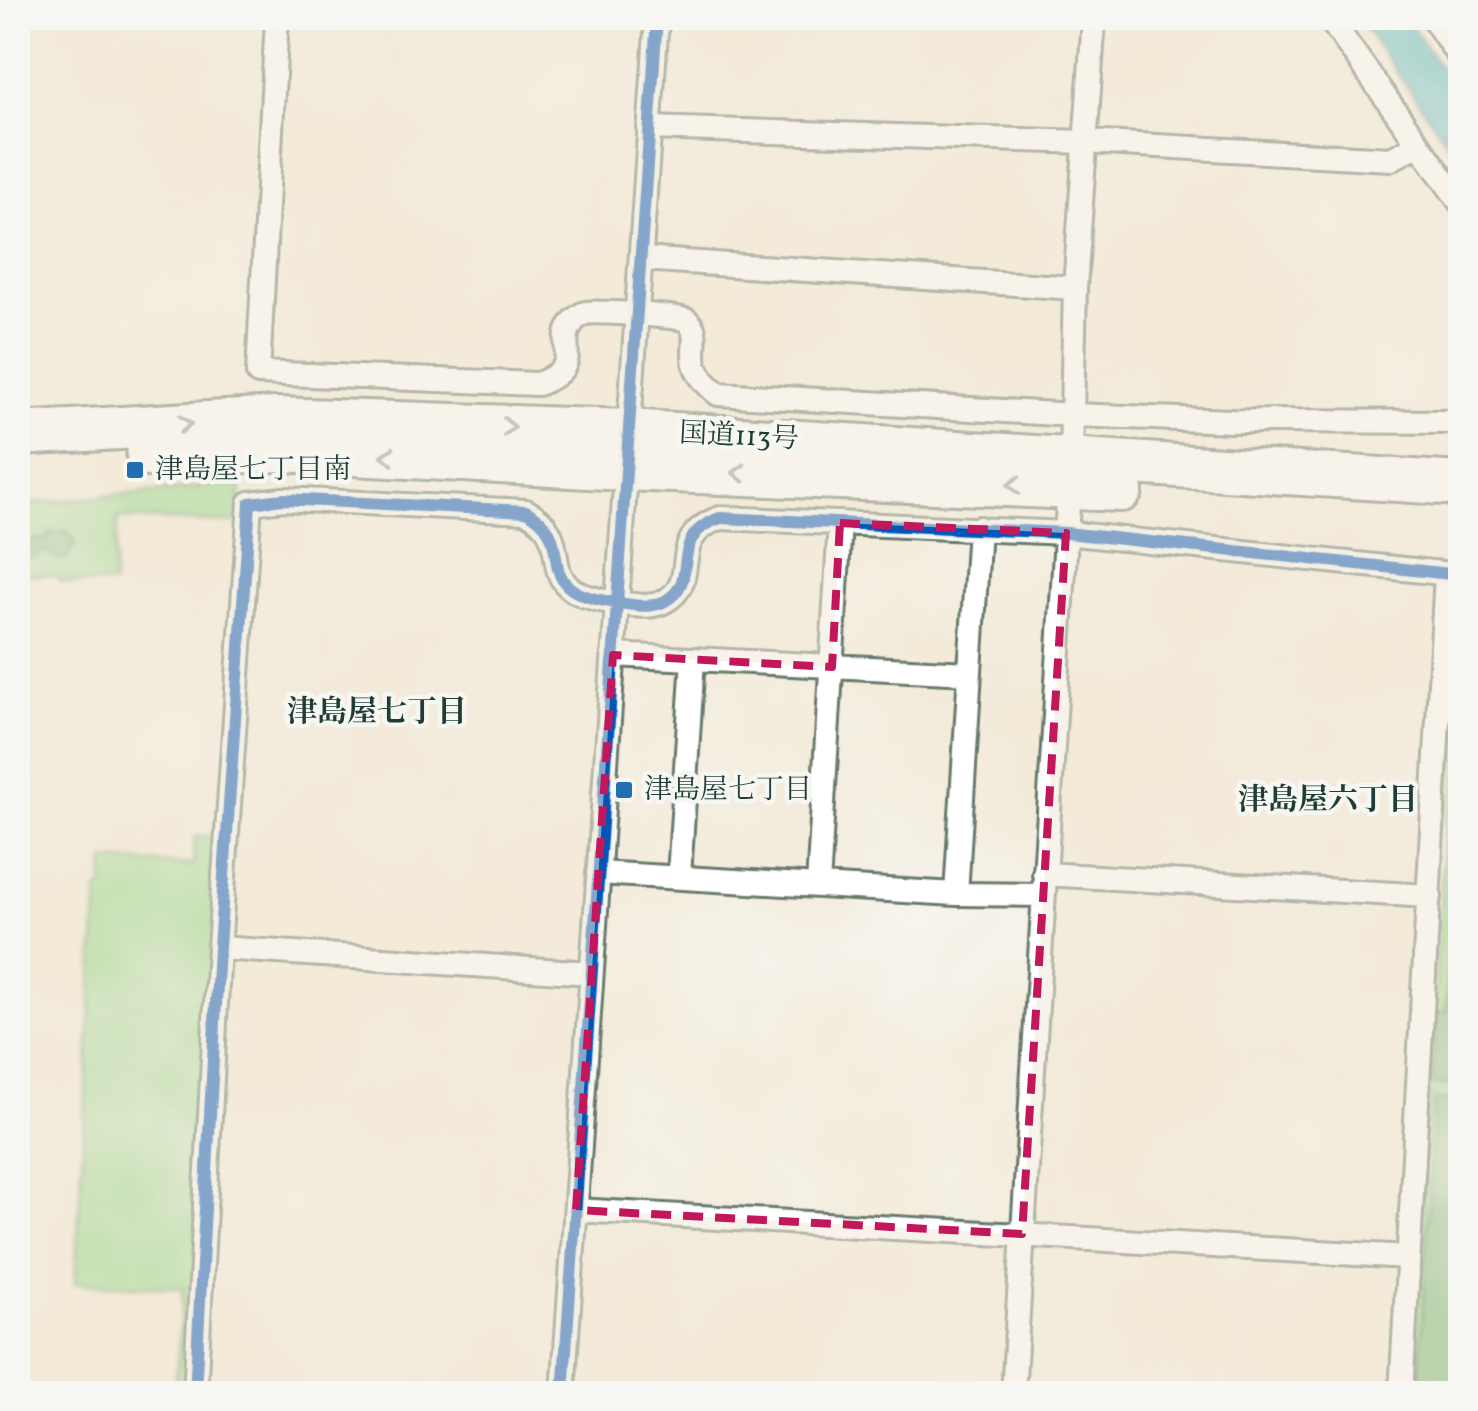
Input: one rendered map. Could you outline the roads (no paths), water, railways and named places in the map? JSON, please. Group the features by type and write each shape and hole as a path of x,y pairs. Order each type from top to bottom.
{"highway":[{"name":"国道113号","path":"18,434 276,419 626,450 1070,473 1460,484"},
{"name":"国道113号","path":"18,462 282,450 626,450"},
{"name":"国道113号","path":"1070,473 1460,507"}],"street":[{"path":"277,18 258,373 538,384 556,377 564,367 569,327 586,313 681,317 690,322 695,330 696,369 718,394 1232,421 1460,422"},
{"path":"563,1394 657,18"},
{"path":"1013,1394 1074,415 1076,288 1094,18"},
{"path":"1329,18 1460,202"},
{"path":"1433,18 1460,58"},
{"path":"649,128 1086,142 1391,159 1419,144"},
{"path":"640,259 1076,288"},
{"path":"195,1394 219,948 250,503 283,498 526,511 540,518 550,534 558,574 566,588 586,599 647,606 669,599 679,590 684,578 686,547 696,532 720,518 1066,533 1453,575 1401,1394"},
{"path":"818,886 840,523"},
{"path":"956,894 979,528"},
{"path":"613,655 969,673"},
{"path":"679,876 692,659"},
{"path":"598,873 956,894 1043,885 1430,896"},
{"path":"219,948 591,973"},
{"path":"576,1210 1408,1257"}],"water":[{"path":"1358,18 1406,18 1460,97 1460,160"}],"place":[{"name":"津島屋七丁目南","path":"135,470"},
{"name":"津島屋七丁目","path":"624,790"}],"district":[{"name":"津島屋七丁目","path":"377,713"},
{"name":"津島屋六丁目","path":"1328,801"}]}
